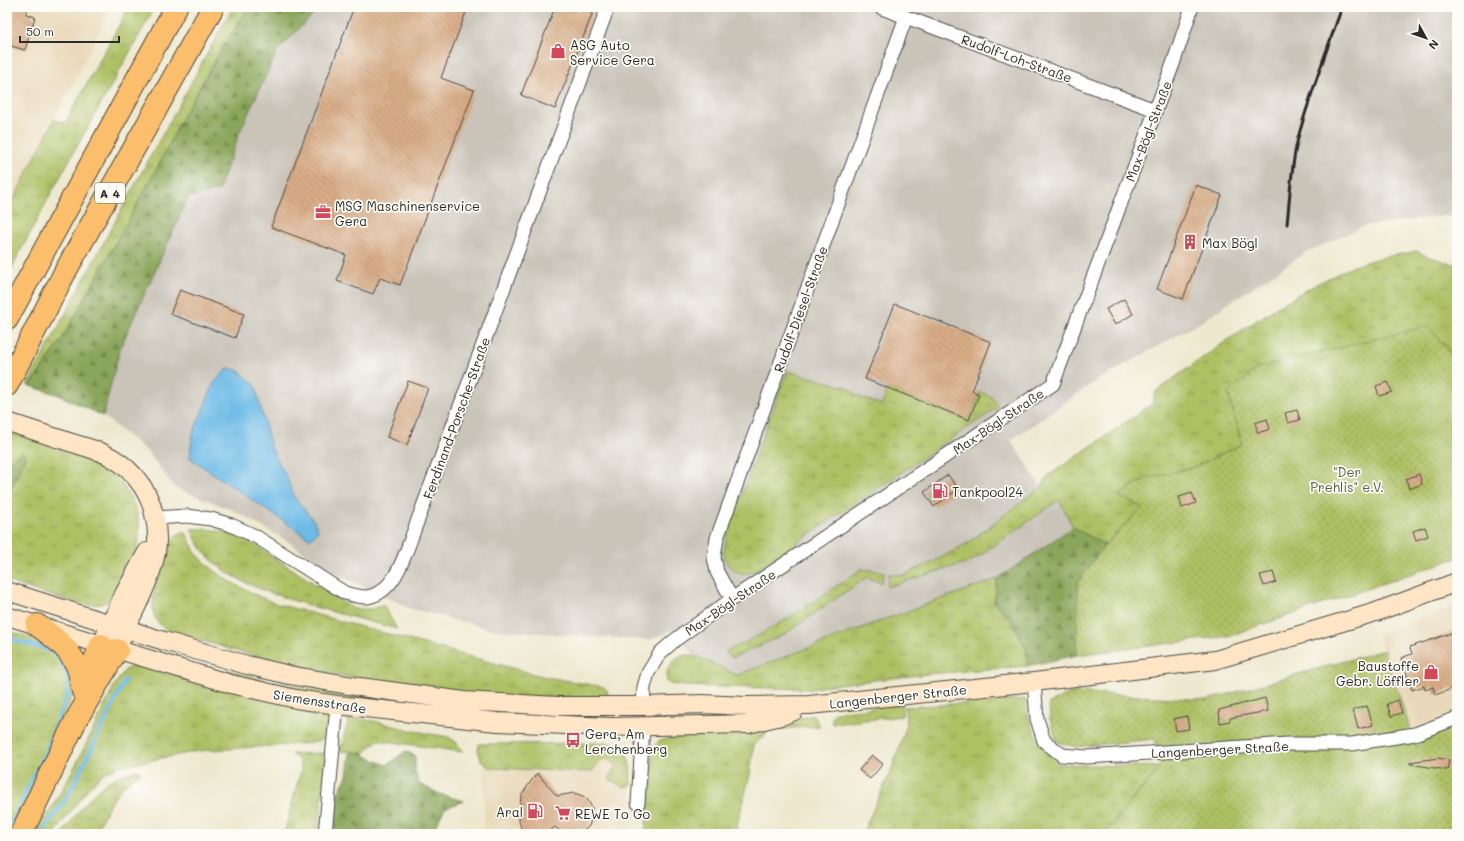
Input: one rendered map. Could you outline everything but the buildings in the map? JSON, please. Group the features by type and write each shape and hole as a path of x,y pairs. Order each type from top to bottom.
{"highway":[{"name":"A 4","path":"7,319 176,7"},
{"name":"A 4","path":"8,382 65,272 214,7"},
{"path":"37,625 63,646 72,656 77,667 83,691"},
{"path":"76,720 83,691 109,648"},
{"path":"21,834 109,648"}],"main road":[{"path":"11,423 104,453 137,477 151,503 157,535 156,552 152,566 141,598 118,626 109,648"},
{"name":"Langenberger Straße","path":"643,706 702,704 746,706 809,704 1034,682 1215,660 1376,612 1457,582"},
{"name":"Siemensstraße","path":"7,591 248,665 289,675 360,687 464,701 558,706 643,706"},
{"name":"Siemensstraße","path":"7,616 231,684 296,699 337,705 497,722 643,727"},
{"name":"Langenberger Straße","path":"643,727 748,724 781,716 809,704"},
{"path":"643,706 643,727"}],"street":[{"name":"Ferdinand-Porsche-Straße","path":"155,518 187,516 211,519 231,524 255,536 345,593 358,596 368,596 387,586 400,566 412,536 608,7"},
{"name":"Rudolf-Loh-Straße","path":"879,7 1155,110"},
{"name":"Max-Bögl-Straße","path":"643,706 645,682 654,662 660,653 675,640 1053,384 1173,64 1192,7"},
{"name":"Rudolf-Diesel-Straße","path":"732,600 717,572 714,557 717,538 906,17"},
{"name":"Langenberger Straße","path":"1034,682 1037,719 1044,741 1062,755 1087,757 1288,744 1352,744 1415,734 1457,718"},
{"path":"324,834 337,705"},
{"path":"638,803 643,727"}],"shaded area":[{"path":"7,7 112,7 7,212"},
{"path":"321,7 1457,7 1457,218 1442,216 1364,226 1303,254 1199,323 1096,381 1011,440 1041,487 1059,500 1073,527 997,579 737,675 694,655 673,630 650,640 495,630 409,608 334,573 287,541 233,510 175,488 147,451 103,416 120,348 188,198 219,190 240,131 278,50"},
{"path":"1457,605 1457,725 1429,734 1409,728 1378,634"},
{"path":"484,750 623,753 631,787 629,834 484,834"}],"green space":[{"path":"129,7 155,7 51,193 7,277 7,212 54,120 65,123"},
{"path":"233,7 248,7 183,116 161,161 60,343 30,386 27,385 137,181"},
{"path":"248,7 321,7 278,50 240,131 219,190 188,198 120,348 103,416 59,395 30,386 60,343 161,161 183,116"},
{"path":"1417,251 1426,256 1457,265 1457,360 1428,326 1228,393 1242,444 1194,467 1144,479 1118,496 1142,507 1105,545 1073,527 1059,500 972,561 887,587 889,574 903,575 937,560 968,543 1041,487 1048,476 1152,404 1156,391 1275,308 1326,279 1352,267 1384,257"},
{"name":"\"Der Prehlis\" e.V.","path":"1428,326 1457,360 1457,558 1229,636 1077,655 1078,582 1105,545 1142,507 1118,496 1144,479 1194,467 1242,444 1228,393 1257,368"},
{"path":"787,371 849,388 857,396 882,405 888,388 969,420 980,392 991,397 998,407 761,567 745,574 737,572 728,565 724,557 724,549 727,535"},
{"path":"8,429 96,458 105,464 117,476 126,490 137,513 140,532 135,552 122,584 110,600 101,604 81,603 7,581 7,497 25,458 23,453 7,462"},
{"path":"23,452 25,458 7,497 7,462"},
{"path":"1073,527 1105,545 1078,582 1077,655 1027,666 1026,648 1011,620 994,603 997,579"},
{"path":"191,529 219,531 245,539 354,609 372,609 383,605 397,629 308,605 253,586 227,572 215,563 205,553"},
{"path":"185,531 196,553 204,562 222,576 242,588 274,603 541,676 604,687 607,690 608,697 492,696 423,689 370,681 291,665 191,639 175,633 162,626 157,621 154,616 153,598 163,554 173,538"},
{"path":"861,569 885,572 881,583 867,577 785,634 733,658 725,652 778,624 812,603"},
{"path":"997,579 994,603 1011,620 1027,649 1027,666 928,674 831,685 811,689 687,686 670,684 667,682 667,674 671,664 681,656 686,655 698,657 737,675"},
{"path":"7,630 43,642 68,662 73,694 46,761 12,834 7,834"},
{"path":"1384,650 1416,747 1429,734 1457,725 1457,834 1104,834 1160,767 1155,739 1076,747 1057,742 1050,719 1049,703 1073,692 1207,700"},
{"path":"134,666 143,666 323,711 326,714 328,721 326,738 315,742 301,744 198,751 117,767 104,773 89,787 54,834 34,834 68,780 115,684 126,669"},
{"path":"227,670 280,684 607,713 607,717 485,714 309,694 225,675"},
{"path":"1025,699 1030,720 1036,735 1045,749 1060,764 1160,767 1104,834 862,834 893,766 906,727 905,707"},
{"path":"903,704 902,716 832,724 832,718 835,712"},
{"path":"813,715 820,726 768,730 765,736 754,744 750,774 735,834 645,834 651,785 652,757 650,756 659,741 669,738 761,728"},
{"path":"349,718 374,721 409,730 448,737 456,742 463,752 378,740 364,753 340,751"},
{"path":"610,743 617,745 626,753 630,765 631,785 624,787 609,779 616,765 604,758 591,772 491,768 481,761 478,750 479,744"},
{"path":"406,751 415,756 415,771 419,784 440,794 464,801 445,808 431,834 332,834 335,798 347,776 350,752 364,753 365,756 387,765"},
{"path":"326,753 319,834 284,834 301,770 299,760 291,754"},
{"path":"136,770 141,772 123,786 111,802 94,834 62,834 79,811 99,789 117,777"}],"water":[{"path":"228,368 239,371 255,385 271,448 286,476 294,497 314,521 318,531 310,539 190,458 192,436 214,383"}],"waterway":[{"path":"7,638 54,653 66,671 69,682 67,695 46,751 7,832"},
{"path":"40,834 62,805 76,780 125,680"}],"railway":[{"path":"1287,224 1292,170 1298,138 1313,89 1342,7"}],"place":[{"name":"ASG Auto Service Gera","path":"558,51"},
{"name":"MSG Maschinenservice Gera","path":"323,212"},
{"name":"Max Bögl","path":"1190,242"},
{"name":"Tankpool24","path":"940,491"},
{"name":"Baustoffe Gebr. Löffler","path":"1431,672"},
{"name":"Gera, Am Lerchenberg","path":"573,740"},
{"name":"Aral","path":"535,811"},
{"name":"REWE To Go","path":"563,813"}]}
